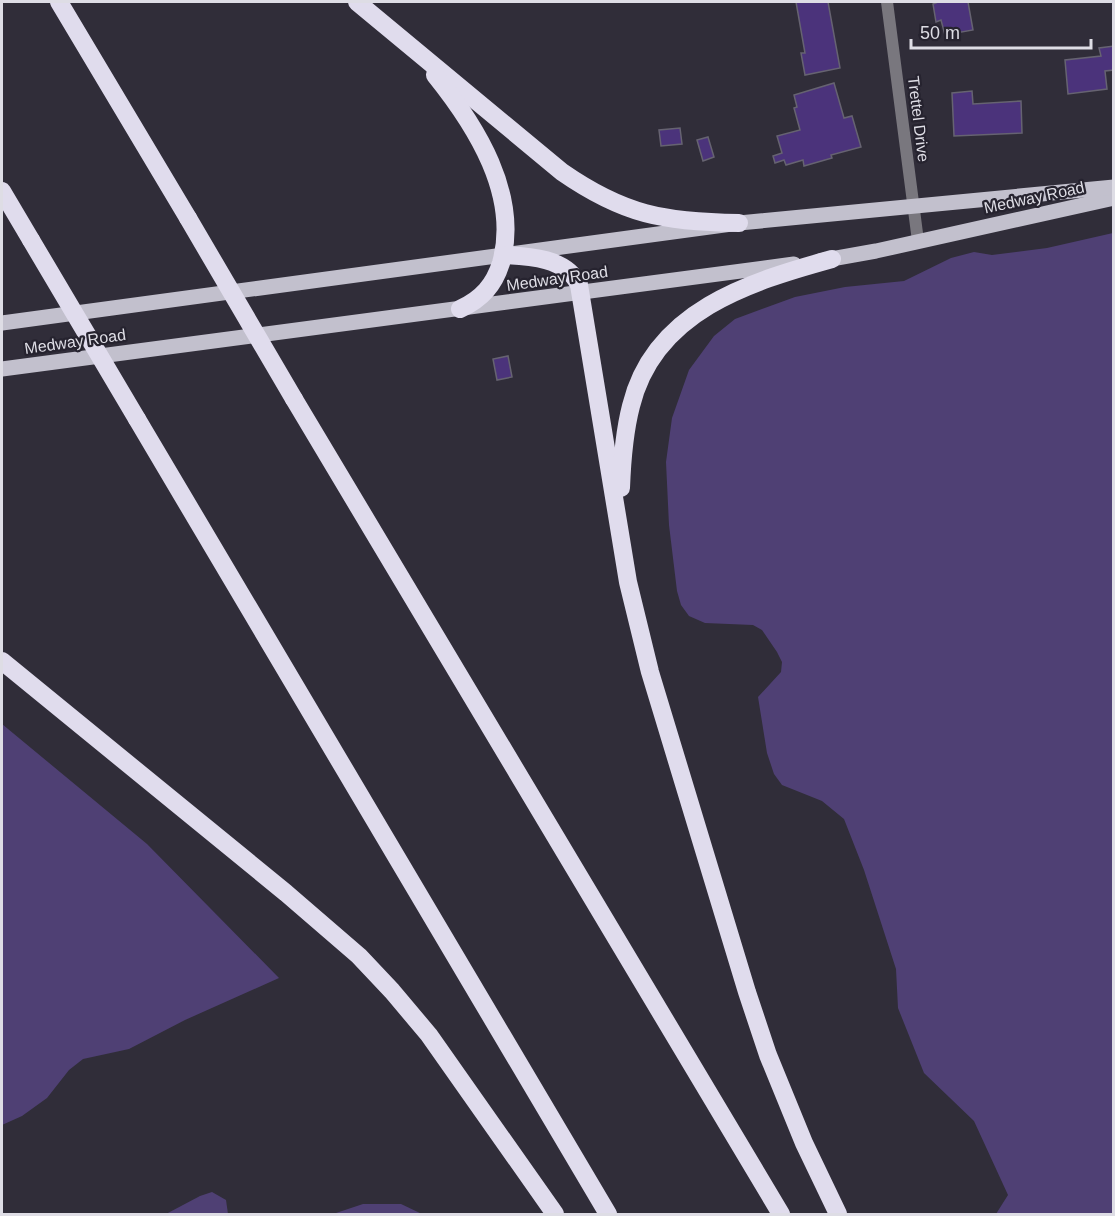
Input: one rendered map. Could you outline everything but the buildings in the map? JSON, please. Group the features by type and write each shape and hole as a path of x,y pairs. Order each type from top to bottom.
{"highway":[{"path":"59,2 781,1215"},
{"path":"357,2 562,172 598,195 651,215 687,222 738,224"},
{"path":"408,44 456,104 485,152 503,205 506,230 503,255 492,285 477,300 460,309"},
{"path":"2,191 608,1215"},
{"path":"503,255 534,258 564,268 576,278 581,292 624,559 650,672 768,1055 791,1113 838,1215"},
{"path":"624,559 621,490 624,446 631,405 637,387 655,354 681,325 724,296 765,279 832,259"},
{"path":"2,661 286,893 359,956 429,1035 555,1215"}],"main road":[{"name":"Medway Road","path":"2,323 738,224 1113,187"},
{"name":"Medway Road","path":"2,369 832,259 1113,198"}],"street":[{"name":"Trettel Drive","path":"888,2 918,241"}],"shaded area":[{"path":"1113,233 1113,1214 996,1214 1008,1195 974,1121 924,1073 898,1008 896,969 864,870 844,819 822,801 782,785 774,774 767,753 758,697 781,672 782,662 777,652 762,630 753,625 705,623 689,616 681,605 677,591 669,525 666,462 672,418 689,370 714,336 735,319 795,297 845,287 904,281 951,258 974,252 992,255 1047,248"},
{"path":"2,724 147,844 279,978 185,1020 129,1049 83,1059 69,1070 47,1098 22,1116 2,1125"},
{"path":"212,1192 226,1200 228,1214 166,1214 200,1196"},
{"path":"363,1204 401,1204 422,1214 333,1214"}]}
